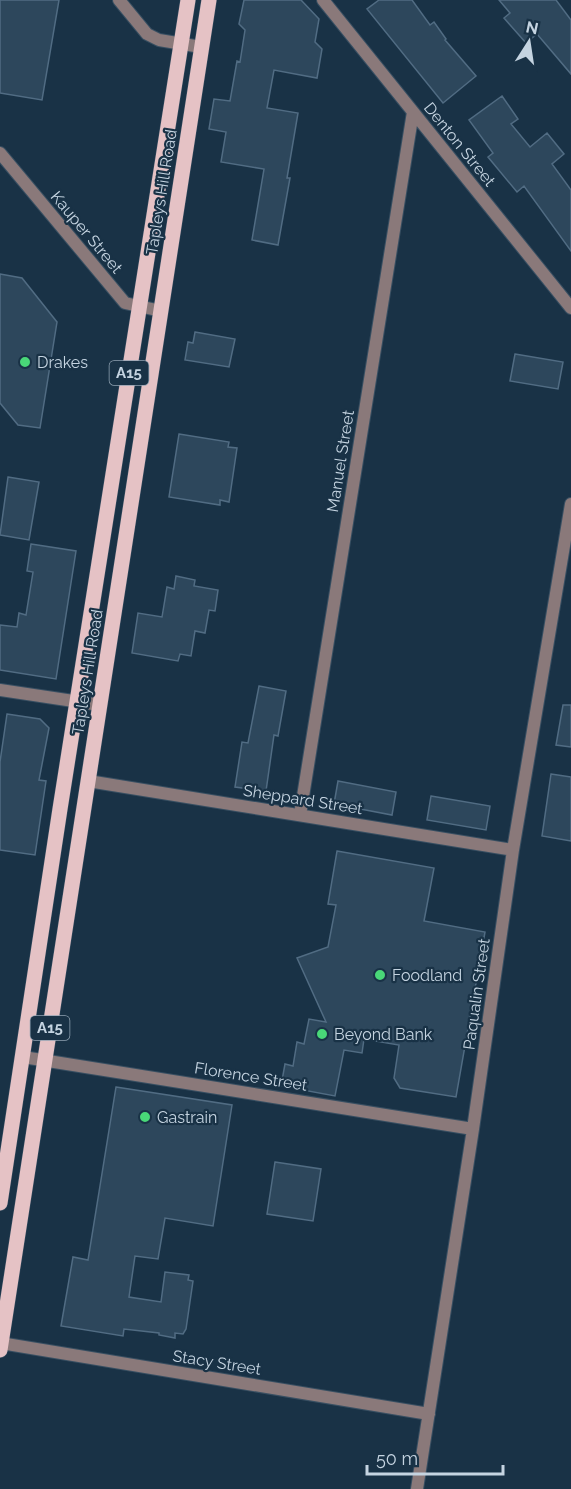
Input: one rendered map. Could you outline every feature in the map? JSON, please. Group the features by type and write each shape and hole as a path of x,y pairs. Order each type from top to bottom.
{"main road":[{"name":"Tapleys Hill Road","path":"0,1203 188,0"},
{"name":"Tapleys Hill Road","path":"0,1345 209,0"}],"street":[{"path":"119,0 147,34 159,40 201,47"},
{"name":"Denton Street","path":"323,0 571,308"},
{"name":"Manuel Street","path":"300,815 413,112"},
{"name":"Kauper Street","path":"0,153 125,303 161,311"},
{"name":"Paqualin Street","path":"417,1489 473,1129 513,850 571,504"},
{"path":"0,690 100,705"},
{"name":"Sheppard Street","path":"88,781 513,850"},
{"name":"Florence Street","path":"23,1057 473,1129"},
{"name":"Stacy Street","path":"0,1345 429,1414"}],"building":[{"path":"0,0 59,0 42,100 0,93"},
{"path":"244,0 301,0 319,19 315,42 322,49 317,78 274,70 267,108 298,113 287,178 290,178 278,245 252,240 264,169 221,162 226,132 209,129 214,99 230,101 245,30 239,24"},
{"path":"379,0 412,0 430,25 434,22 445,40 476,76 443,103 367,9"},
{"path":"499,0 556,0 571,20 571,74 537,34 526,43 504,18 510,13"},
{"path":"502,96 518,119 511,124 530,147 547,133 564,154 552,164 571,190 571,251 524,186 517,192 488,157 493,153 469,120"},
{"name":"Drakes","path":"0,274 22,278 57,322 40,428 18,425 0,403"},
{"path":"195,332 235,339 229,367 185,360 188,342 193,343"},
{"path":"515,354 563,362 558,389 510,381"},
{"path":"179,434 229,442 228,447 237,448 229,502 220,500 220,505 169,497"},
{"path":"8,477 39,482 29,540 0,535"},
{"path":"31,544 76,551 56,679 0,670 0,625 17,627 19,613 26,615 33,572 27,571"},
{"path":"176,576 195,580 194,586 218,590 215,611 209,610 205,633 195,631 191,656 180,654 178,661 132,653 138,613 162,617 167,587 174,589"},
{"path":"259,686 286,691 278,736 274,735 266,791 235,787 242,742 248,743"},
{"path":"563,705 571,705 571,747 556,745"},
{"path":"7,714 40,719 49,728 39,780 46,781 35,855 0,850 0,762"},
{"path":"551,774 571,777 571,841 542,836"},
{"path":"338,781 396,792 392,815 334,804"},
{"path":"431,796 490,806 486,830 427,820"},
{"path":"337,851 434,868 424,921 485,932 456,1097 400,1088 394,1078 399,1045 364,1039 362,1053 344,1050 335,1096 281,1086 285,1064 293,1066 297,1042 304,1044 309,1019 326,1022 297,958 328,947 336,905 328,904"},
{"path":"116,1087 232,1105 213,1226 165,1218 158,1259 135,1256 129,1297 161,1302 165,1272 189,1275 188,1280 193,1281 186,1329 183,1334 175,1333 175,1338 159,1335 159,1333 124,1329 123,1336 61,1326 73,1257 88,1260"},
{"path":"275,1162 321,1169 313,1221 267,1214"}],"place":[{"name":"Drakes","path":"25,362"},
{"name":"Foodland","path":"380,975"},
{"name":"Beyond Bank","path":"322,1034"},
{"name":"Gastrain","path":"145,1117"}]}
